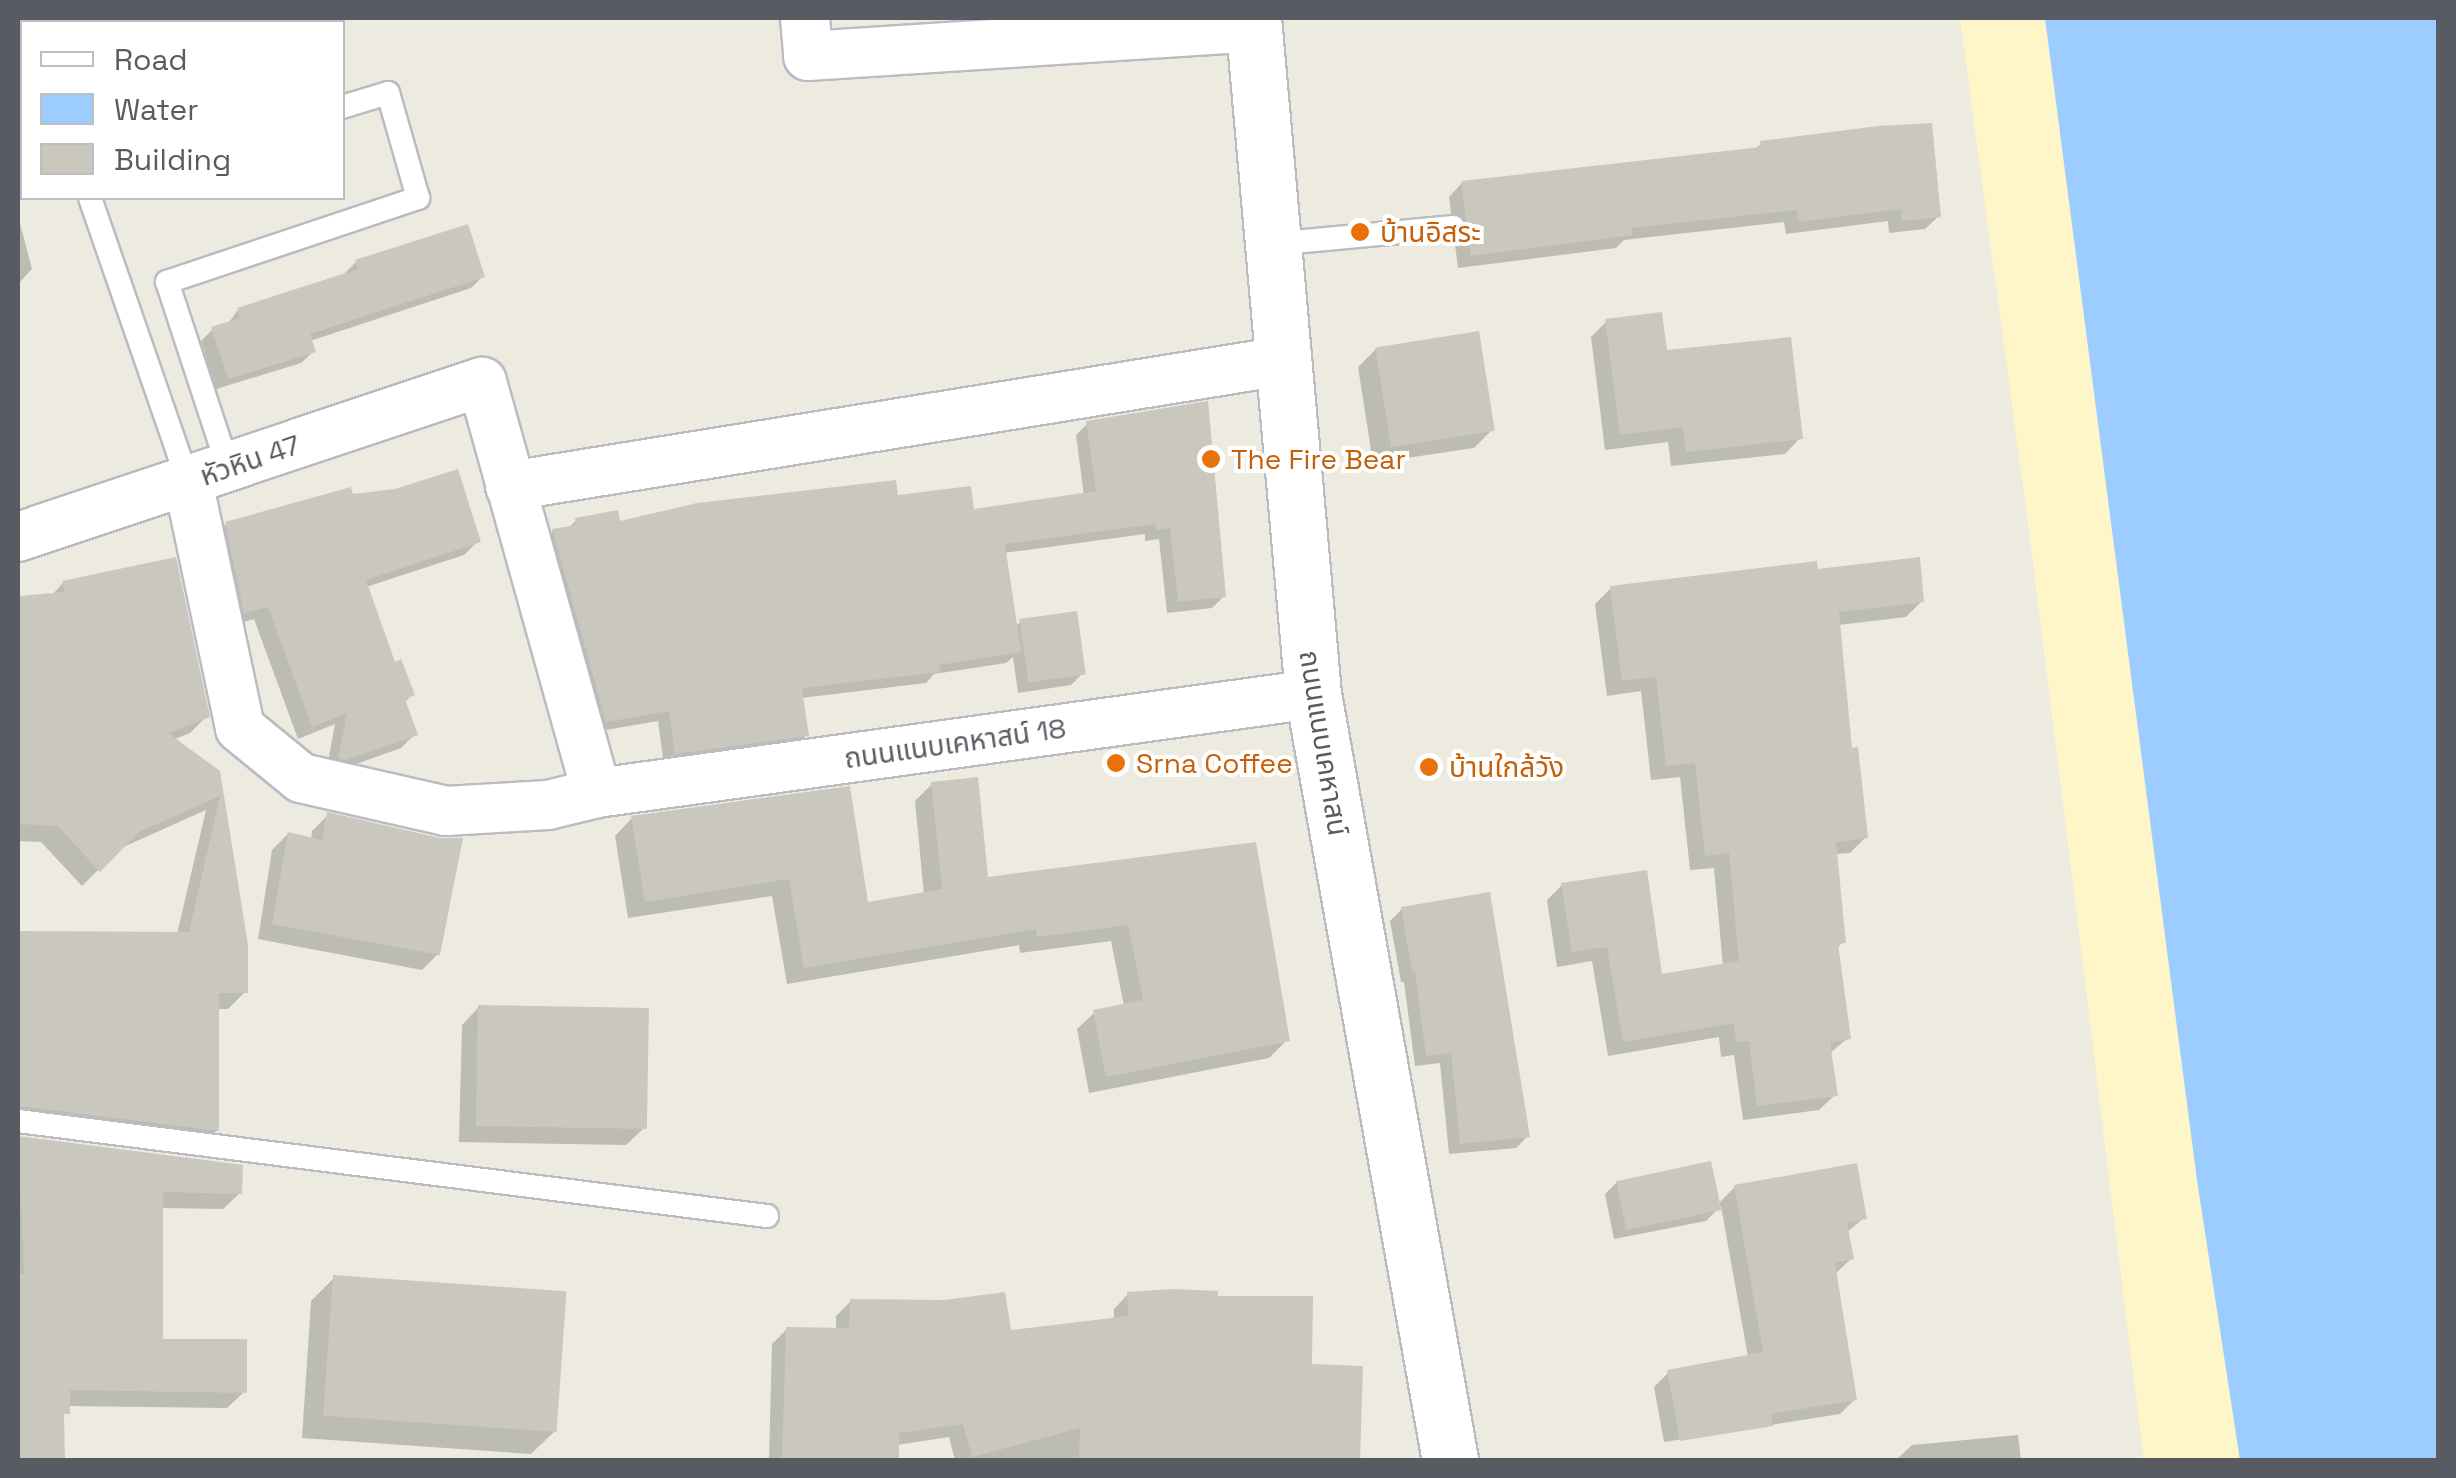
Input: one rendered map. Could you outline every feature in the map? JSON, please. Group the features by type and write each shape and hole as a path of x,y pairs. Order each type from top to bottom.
{"street":[{"path":"806,37 1253,22"},
{"name":"ถนนแนบเคหาสน์","path":"1253,22 1313,694 1450,1460"},
{"path":"597,792 510,486 1283,361"},
{"name":"หัวหิน 47","path":"18,537 482,382 510,486"},
{"name":"ถนนแนบเคหาสน์ 18","path":"208,474 240,728 302,778 446,811 548,805 597,792 1313,694"}],"lane":[{"path":"124,296 418,198 388,93 345,107"},
{"path":"91,200 124,296 208,474"},
{"path":"1273,244 1454,227"},
{"path":"167,282 208,474"},
{"path":"18,1121 767,1216"}],"sand":[{"path":"1960,18 2045,18 2197,1180 2240,1460 2144,1460 2032,554"}],"water":[{"path":"2045,18 2438,18 2438,1460 2240,1460 2197,1180"}],"building":[{"path":"1932,123 1941,217 1902,221 1901,209 1799,222 1797,210 1631,228 1632,235 1471,256 1461,181 1761,147 1760,141 1878,126"},
{"path":"468,224 485,277 310,334 316,352 228,379 211,327 240,318 237,308 358,269 355,260"},
{"path":"1662,312 1667,350 1791,337 1803,439 1686,452 1683,427 1620,435 1605,319"},
{"path":"1479,331 1495,431 1391,447 1375,347"},
{"path":"1208,401 1226,597 1178,602 1170,528 1156,530 1156,524 1005,544 1021,652 939,665 940,672 802,688 809,736 675,754 669,711 606,722 552,529 576,525 575,518 618,510 620,521 697,503 896,480 898,495 971,486 974,509 1096,491 1086,421"},
{"path":"458,469 481,542 366,580 395,662 401,659 415,695 405,699 418,735 346,760 338,758 347,713 312,727 268,607 244,613 225,522 351,487 353,494 395,489"},
{"path":"176,557 210,717 168,733 220,771 248,945 248,993 219,993 219,1131 18,1106 18,931 189,932 220,796 139,832 100,872 58,826 18,824 18,596 65,592 62,581"},
{"path":"1920,557 1924,602 1839,612 1852,748 1858,747 1868,838 1836,842 1846,943 1838,944 1851,1039 1830,1042 1838,1096 1757,1106 1749,1041 1736,1042 1734,1023 1623,1042 1607,947 1572,952 1561,883 1647,870 1662,974 1739,961 1729,853 1705,856 1695,763 1666,766 1656,677 1622,681 1610,586 1817,561 1818,569"},
{"path":"1077,611 1086,674 1028,682 1020,619"},
{"path":"978,777 988,877 1256,842 1290,1041 1106,1077 1093,1010 1143,1000 1128,925 1037,937 1036,929 804,968 789,879 645,902 631,816 850,786 868,902 942,889 931,782"},
{"path":"327,812 440,838 463,838 440,955 272,924 288,832 322,840"},
{"path":"1490,892 1530,1137 1460,1144 1451,1053 1426,1056 1415,971 1412,972 1401,907"},
{"path":"478,1005 649,1008 647,1129 476,1126"},
{"path":"18,1136 243,1165 242,1194 163,1192 163,1339 247,1339 247,1393 70,1390 70,1414 64,1414 65,1460 18,1460 18,1274 24,1274"},
{"path":"1711,1161 1721,1210 1627,1230 1616,1181"},
{"path":"1857,1163 1867,1219 1847,1223 1854,1259 1835,1263 1857,1400 1771,1414 1773,1426 1680,1441 1667,1370 1763,1352 1734,1185"},
{"path":"333,1275 566,1291 557,1432 323,1416"},
{"path":"1218,1291 1218,1296 1313,1296 1312,1364 1363,1366 1360,1460 1079,1460 1080,1428 972,1457 963,1424 899,1433 899,1460 782,1460 786,1327 849,1328 850,1299 944,1300 1005,1292 1011,1330 1128,1316 1127,1292"}],"place":[{"name":"บ้านอิสระ","path":"1360,232"},
{"name":"The Fire Bear","path":"1211,459"},
{"name":"Srna Coffee","path":"1116,763"},
{"name":"บ้านใกล้วัง","path":"1429,767"}]}
